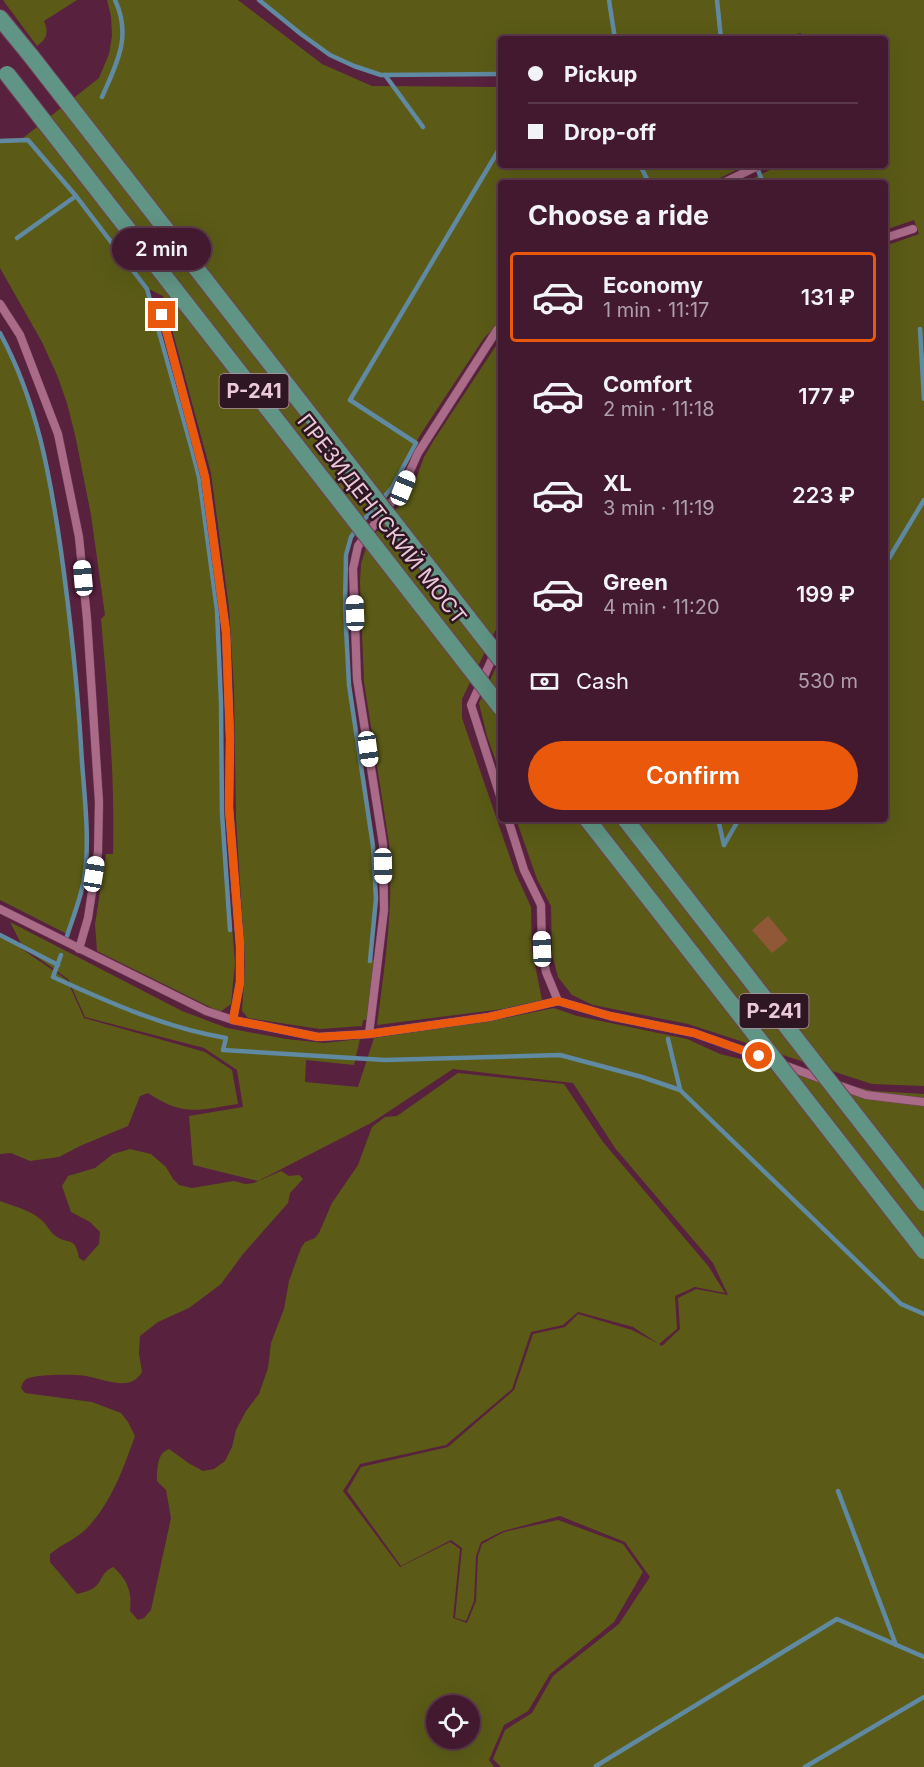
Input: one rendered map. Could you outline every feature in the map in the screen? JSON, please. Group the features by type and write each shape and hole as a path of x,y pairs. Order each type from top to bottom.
{"highway":[{"name":"ПРЕЗИДЕНТСКИЙ МОСТ","path":"0,18 498,656"},
{"name":"ПРЕЗИДЕНТСКИЙ МОСТ","path":"4,70 498,704"},
{"name":"Р-241","path":"589,822 924,1251"},
{"name":"Р-241","path":"627,822 924,1203"}],"lane":[{"path":"729,180 754,168"},
{"path":"888,237 913,229"},
{"path":"0,304 20,335 58,434 79,537 88,631 99,802 98,852 88,918 79,949"},
{"path":"162,315 205,477 226,632 230,739 229,807 240,946 240,982 233,1020"},
{"path":"369,1034 384,910 383,844 357,679 354,569 358,546 403,488 418,453 498,329"},
{"path":"498,646 471,705 498,790"},
{"path":"509,822 524,870 541,905 542,949 546,972 558,1001"},
{"path":"0,909 206,1011 233,1020 318,1037 369,1034 489,1017 558,1001 610,1016 694,1033 866,1095 924,1102"}],"shaded area":[{"path":"3,0 77,0 44,21 46,35 37,46"},
{"path":"107,0 238,0 322,64 372,86 498,87 498,168 740,168 716,180 498,180 498,324 484,338 424,429 409,454 393,489 358,528 352,538 347,556 346,607 350,685 374,846 377,898 371,960 375,961 368,1020 363,1020 362,1026 320,1029 248,1018 242,1011 245,963 236,819 234,689 229,608 211,473 163,296 149,289 200,476 214,571 221,661 223,814 235,963 231,1004 220,1012 97,951 95,924 106,854 113,854 112,765 101,619 105,615 91,515 67,403 42,342 0,268 0,139 23,138 99,78 109,54 112,36"},
{"path":"257,0 924,0 924,1086 872,1084 688,1024 593,1005 572,995 558,977 552,954 551,906 537,879 517,822 888,822 888,245 919,234 914,220 888,229 888,180 750,180 774,168 888,168 888,36 802,36 801,33 786,36 498,36 498,75 381,76 329,56 300,36"},
{"path":"0,335 22,384 38,434 54,513 68,617 86,845 82,885 67,934 0,900"},
{"path":"498,343 498,625 462,699 462,718 515,872 531,907 532,950 542,1000 503,1009 377,1025 388,934 390,866 389,843 364,682 361,564 373,536 406,498 434,440"},
{"path":"498,663 498,767 487,736 479,703"},
{"path":"10,922 182,1011 227,1028 286,1039 324,1043 360,1039 354,1065 306,1060 305,1082 358,1087 374,1038 506,1018 554,1008 577,1016 687,1039 720,1054 873,1091 924,1094 924,1767 501,1767 493,1759 505,1730 532,1713 553,1676 619,1624 650,1577 625,1542 560,1516 503,1531 481,1542 476,1556 474,1601 466,1621 455,1618 462,1548 451,1540 401,1566 347,1491 361,1467 448,1447 514,1390 533,1334 565,1327 578,1314 632,1330 662,1346 680,1329 678,1298 696,1289 728,1295 713,1263 615,1148 573,1083 453,1069 371,1123 258,1181 193,1165 189,1116 243,1107 237,1070 204,1048 85,1017 68,979 23,947"},
{"path":"0,934 67,980 84,1018 205,1052 232,1070 238,1104 192,1110 182,1109 148,1093 140,1096 128,1126 59,1157 30,1161 11,1153 0,1154"},
{"path":"458,1073 564,1084 603,1142 709,1267 725,1293 695,1287 675,1296 677,1329 659,1344 633,1327 578,1312 563,1325 531,1332 512,1389 446,1445 360,1464 343,1491 400,1567 450,1542 460,1549 453,1618 467,1623 476,1601 478,1556 482,1544 504,1532 558,1520 623,1544 643,1572 614,1622 550,1674 528,1711 504,1725 489,1760 494,1767 0,1767 0,1201 36,1216 55,1235 74,1244 79,1258 84,1261 99,1244 100,1232 90,1222 71,1212 62,1186 68,1176 95,1168 113,1154 130,1149 151,1154 166,1167 179,1185 192,1188 234,1181 245,1184 254,1183 281,1171 289,1176 299,1175 303,1179 290,1193 288,1203 243,1254 221,1284 189,1308 158,1322 140,1336 139,1354 142,1372 137,1378 126,1383 119,1383 85,1376 51,1375 27,1379 22,1385 21,1388 25,1393 92,1402 121,1413 135,1436 104,1507 84,1531 50,1554 50,1562 77,1594 93,1589 104,1574 113,1567 125,1582 129,1592 130,1611 138,1620 144,1618 151,1610 171,1518 166,1490 157,1481 158,1462 162,1454 169,1449 203,1471 214,1469 225,1461 232,1447 236,1430 246,1411 259,1394 268,1368 271,1343 284,1309 289,1281 301,1248 305,1242 315,1238 319,1233 332,1203 358,1165 372,1127 385,1117 397,1116"}],"building":[{"path":"768,916 788,940 772,953 752,930"}],"waterway":[{"path":"102,97 117,61 122,38 120,13 115,0"},
{"path":"259,0 330,55 381,75 498,74"},
{"path":"609,0 615,36"},
{"path":"717,0 721,36"},
{"path":"385,75 423,127"},
{"path":"0,141 28,140 76,196 147,289 199,477 217,610 222,813 230,930"},
{"path":"361,523 392,488 416,443 350,400 498,151"},
{"path":"642,168 648,180"},
{"path":"757,168 762,180"},
{"path":"17,238 76,196"},
{"path":"920,329 924,399"},
{"path":"0,333 24,385 47,467 70,624 87,847 83,886 67,936"},
{"path":"888,560 924,500"},
{"path":"356,530 351,537 346,555 345,608 349,685 373,846 376,899 370,961"},
{"path":"719,822 724,845"},
{"path":"724,845 737,822"},
{"path":"0,935 58,965"},
{"path":"61,955 53,977 159,1021 226,1038 223,1050 385,1060 560,1055 642,1077 680,1090 901,1304 924,1314"},
{"path":"668,1039 680,1089"},
{"path":"838,1491 896,1645"},
{"path":"596,1766 837,1619 924,1657"},
{"path":"805,1767 924,1697"}],"route":[{"path":"162,315 205,477 226,632 230,739 229,807 240,946 240,982 233,1020 318,1037 369,1034 489,1017 558,1001 610,1016 694,1033 759,1056"}]}
